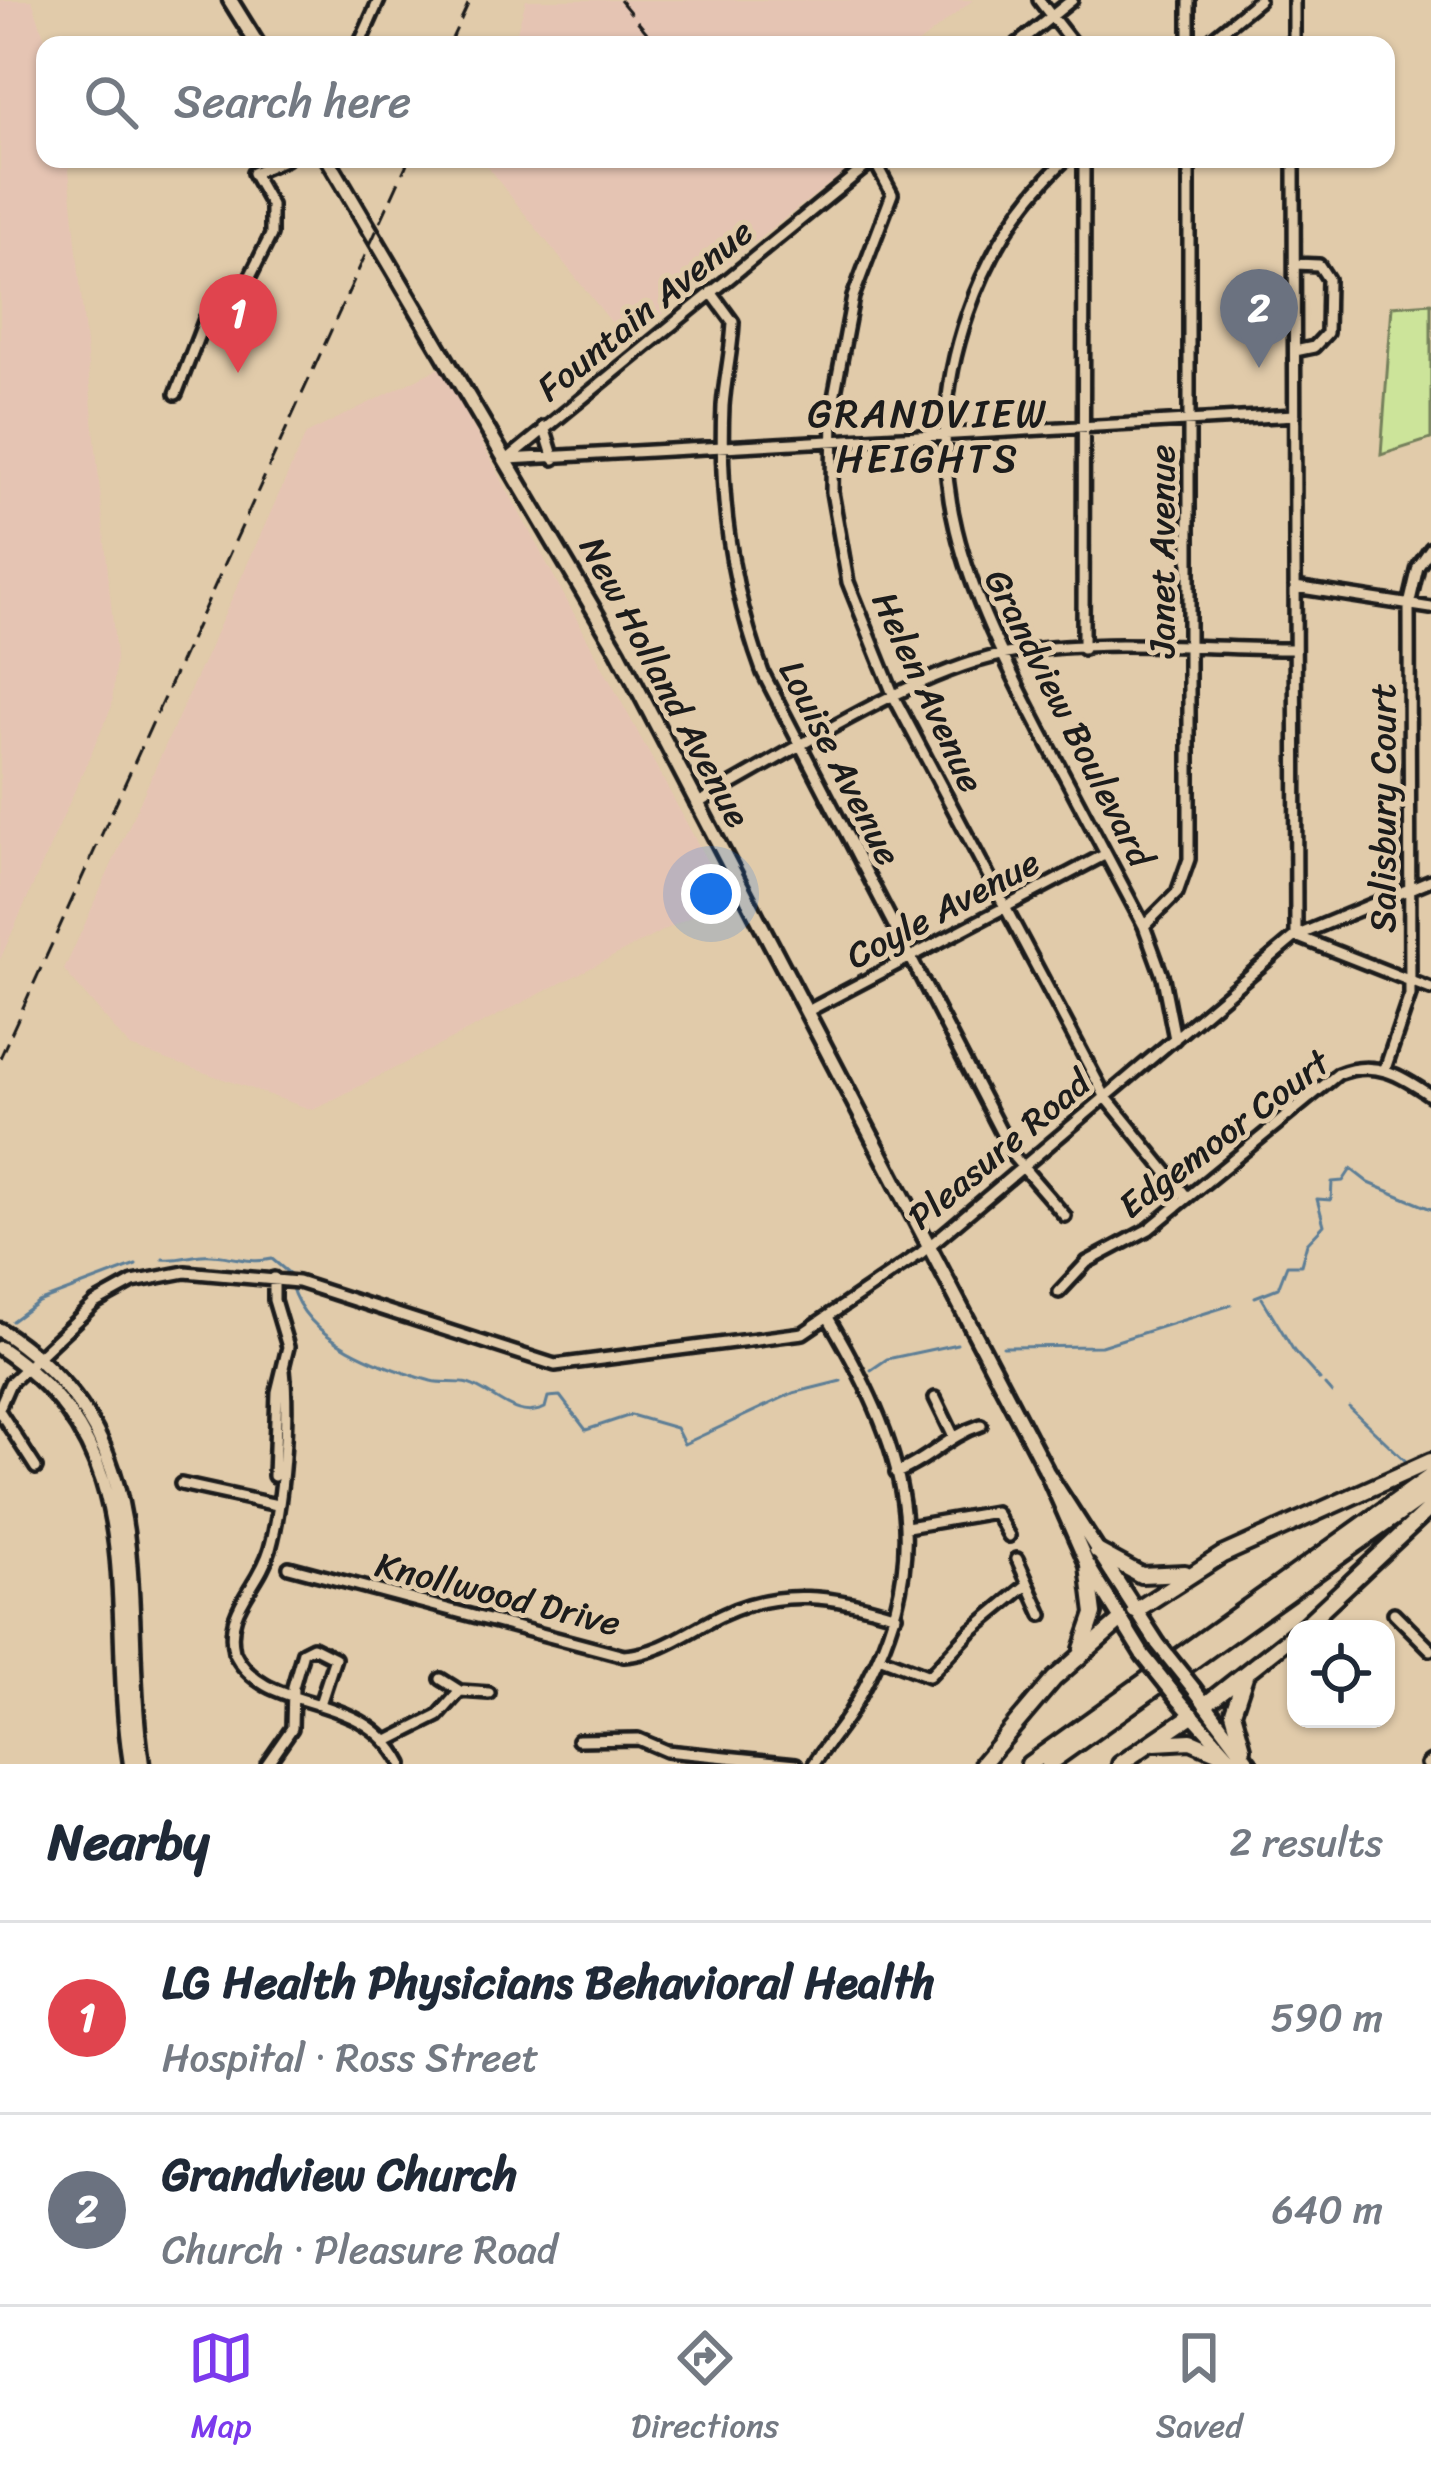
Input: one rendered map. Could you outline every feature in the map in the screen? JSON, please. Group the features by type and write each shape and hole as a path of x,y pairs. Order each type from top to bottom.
{"highway":[{"path":"1097,1551 1149,1577 1195,1569 1425,1475"},
{"path":"1029,1764 1425,1475"},
{"path":"1048,1764 1425,1475"},
{"path":"1310,1620 1431,1507"},
{"path":"1078,1656 1094,1614 1088,1566"},
{"path":"1135,1611 1195,1569"},
{"path":"982,1764 1078,1656 1120,1622"},
{"path":"1206,1704 1287,1640"},
{"path":"1150,1744 1191,1741 1241,1758 1234,1706 1248,1672"},
{"path":"1120,1764 1192,1714"}],"main road":[{"path":"230,0 252,36"},
{"name":"New Holland Avenue","path":"333,168 618,651 1045,1468"},
{"path":"0,1330 91,1417 120,1485 130,1536 142,1764"},
{"path":"0,1348 32,1362 78,1426 112,1499 130,1764"},
{"path":"1045,1468 1135,1611 1241,1758"},
{"path":"1045,1468 1088,1566 1120,1622 1179,1700 1241,1758"},
{"path":"1120,1622 1135,1611"},
{"path":"1192,1714 1206,1704"}],"street":[{"path":"362,36 379,0"},
{"path":"1039,0 1067,36"},
{"path":"1027,36 1072,0"},
{"path":"1189,0 1189,36"},
{"path":"1215,36 1259,0"},
{"path":"1294,0 1294,36"},
{"path":"176,394 205,319 249,280 269,242 271,205 253,173 261,168"},
{"name":"Fountain Avenue","path":"508,459 863,168"},
{"name":"Helen Avenue","path":"879,168 892,194 845,324 831,442 832,492 848,581 895,699 1105,1096 1187,1197"},
{"name":"Grandview Boulevard","path":"1058,168 1021,210 982,279 955,358 945,436 955,536 977,606 1144,926 1163,978 1175,1039"},
{"path":"1083,649 1084,168"},
{"name":"Janet Avenue","path":"1144,926 1177,893 1187,868 1189,168"},
{"path":"1294,168 1296,936 1431,989"},
{"path":"1294,264 1319,265 1328,279 1327,333 1314,346 1295,351"},
{"name":"Louise Avenue","path":"711,292 733,322 722,449 729,541 746,624 800,749 1021,1166 1065,1216"},
{"path":"508,459 1295,415"},
{"path":"544,427 554,459"},
{"name":"Salisbury Court","path":"1385,1069 1408,1009 1411,981 1409,604 1414,577 1431,548"},
{"path":"1295,587 1431,608"},
{"path":"696,804 895,699 1002,655 1083,649 1295,649"},
{"name":"Coyle Avenue","path":"806,1012 1106,854"},
{"name":"Pleasure Road","path":"36,1468 0,1409 7,1387 82,1312 133,1282 199,1270 274,1278 555,1365 784,1337 829,1319 928,1244 1296,936 1431,880"},
{"name":"Edgemoor Court","path":"1059,1292 1087,1262 1142,1233 1330,1079 1355,1068 1385,1069 1431,1096"},
{"path":"274,1278 274,1300 287,1341 277,1505 268,1557 236,1610 232,1641 247,1672 292,1695 362,1718 388,1741 402,1764"},
{"path":"814,1764 879,1658 908,1567 907,1527 896,1473 849,1353 829,1319"},
{"path":"935,1398 953,1435"},
{"path":"896,1473 918,1465 953,1435 980,1425"},
{"path":"181,1484 277,1505"},
{"path":"907,1527 994,1512 1009,1536"},
{"path":"1017,1559 1042,1615"},
{"name":"Knollwood Drive","path":"289,1567 624,1656 658,1650 721,1615 776,1598 839,1598 896,1615"},
{"path":"879,1658 929,1676 970,1632 1028,1584"},
{"path":"1394,1613 1431,1650"},
{"path":"267,1764 292,1727 292,1695 303,1652 323,1648 335,1663 320,1704"},
{"path":"441,1679 460,1691 489,1693"},
{"path":"388,1741 438,1716 460,1691"},
{"path":"578,1740 638,1739 666,1751 796,1764"},
{"path":"659,1764 666,1751"}],"shaded area":[{"path":"0,0 32,0 44,36 36,36 36,168 69,168 116,656 112,706 0,960"},
{"path":"526,0 973,0 927,36 516,36"},
{"path":"488,168 849,168 627,342"},
{"path":"441,367 727,898 313,1110 130,1047 64,970 306,434"}],"green space":[{"path":"1431,303 1431,439 1381,455 1392,306"}],"waterway":[{"path":"1255,1297 1278,1288 1287,1265 1301,1265 1307,1243 1324,1225 1317,1199 1331,1200 1332,1182 1343,1181 1351,1169 1369,1183 1431,1209"},
{"path":"163,1259 211,1255 272,1259 291,1275"},
{"path":"12,1321 38,1302 136,1265"},
{"path":"291,1285 313,1322 369,1360 431,1381 468,1384 524,1411 545,1408 548,1397 560,1396 586,1430 631,1415 676,1428 684,1444 793,1393 841,1381"},
{"path":"1262,1298 1294,1351 1320,1380"},
{"path":"1003,1347 1101,1346 1231,1305"},
{"path":"871,1370 887,1359 957,1344"},
{"path":"1325,1385 1332,1393"},
{"path":"1349,1407 1411,1466"}],"railway":[{"path":"453,36 470,0"},
{"path":"620,0 650,36"},
{"path":"0,1058 405,168"}],"place":[{"name":"Grandview Church","path":"1259,368"},
{"name":"LG Health Physicians Behavioral Health","path":"238,373"}],"district":[{"name":"GRANDVIEW HEIGHTS","path":"928,436"}]}
